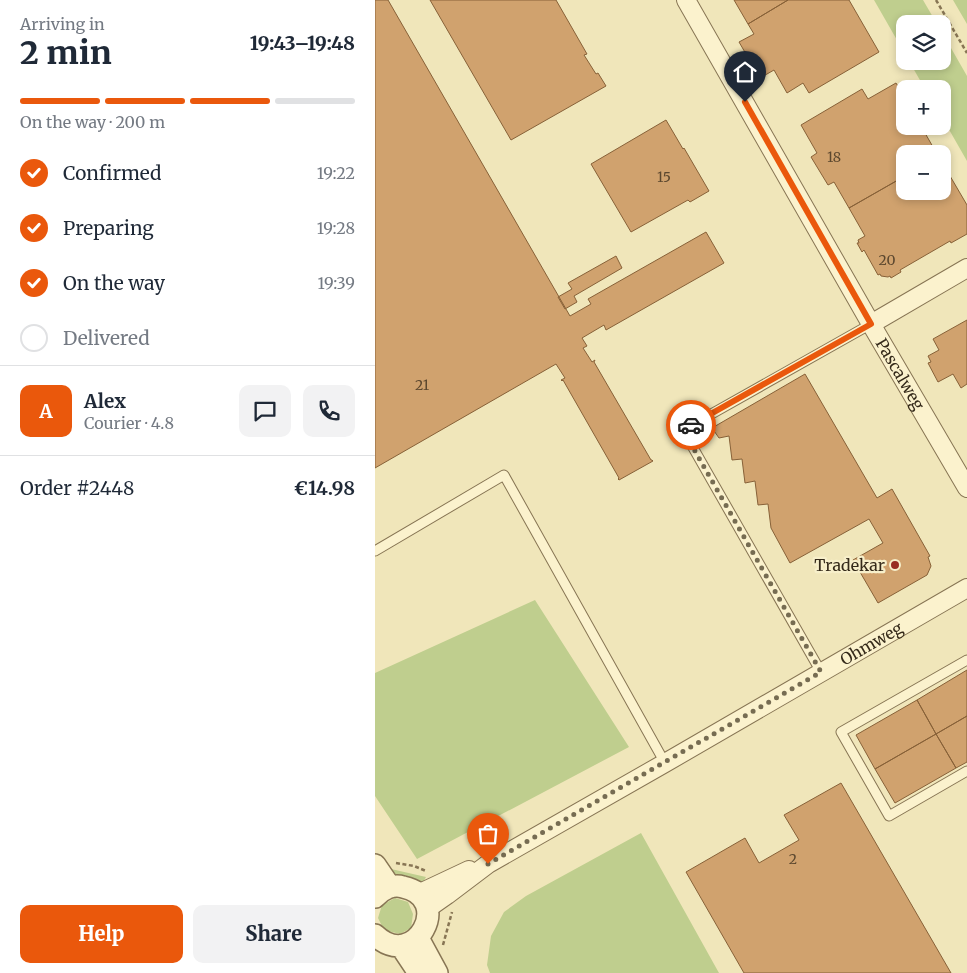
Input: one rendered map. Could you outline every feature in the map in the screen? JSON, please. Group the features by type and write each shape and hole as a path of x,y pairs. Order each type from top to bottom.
{"street":[{"name":"Pascalweg","path":"686,0 967,488"},
{"path":"871,324 967,268"},
{"name":"Ohmweg","path":"422,901 447,895 488,864 967,588"},
{"path":"375,865 383,892 400,886 405,887 422,901 428,914 427,924 422,934 409,942 389,945 375,935"},
{"path":"409,942 419,973"},
{"path":"409,942 437,973"}],"lane":[{"path":"821,672 683,430 871,324"},
{"path":"375,551 505,475 665,763"},
{"path":"967,660 841,732 889,816 967,771"}],"path":[{"path":"936,0 967,53"}],"green space":[{"path":"874,0 923,0 932,15 896,15 896,38"},
{"path":"953,0 967,0 967,24"},
{"path":"951,48 967,76 967,161 951,133 951,80 920,80 914,70 951,70"},
{"path":"535,600 629,747 417,859 375,796 375,673"},
{"path":"641,833 719,973 490,973 487,965 491,936 504,912 526,896"},
{"path":"391,869 426,877 422,884 392,877"},
{"path":"395,898 408,902 413,914 411,928 400,934 384,930 378,918 382,905"}],"building":[{"path":"375,0 388,0 570,316 591,304 588,299 706,232 724,263 606,330 604,325 582,338 587,346 583,348 592,362 595,360 594,362 653,461 619,480 563,380 561,380 565,378 556,364 375,468"},
{"path":"430,0 556,0 587,54 584,55 606,86 511,140"},
{"path":"734,0 788,0 748,24"},
{"path":"788,0 849,0 879,52 809,93 803,83 787,93 774,70 760,78 739,42 754,34 748,24"},
{"path":"896,83 896,135 926,135 932,145 896,145 896,181 849,208 834,182 828,185 811,157 817,153 801,125 862,89 868,99"},
{"path":"666,120 709,191 690,202 688,200 631,232 591,164"},
{"path":"951,178 967,205 967,234 951,243 950,241 900,270 901,272 891,278 890,276 881,276 880,274 878,275 864,250 862,252 857,243 859,243 858,240 865,236 849,208 896,181 896,200 951,200"},
{"path":"616,256 622,268 574,296 577,302 565,309 558,297 572,289 568,283"},
{"path":"967,320 967,384 961,388 953,374 938,382 928,363 931,362 928,356 939,350 933,339"},
{"path":"805,374 877,498 892,489 930,556 928,557 931,566 927,575 878,603 853,560 883,543 869,519 790,563 771,528 768,504 758,505 755,481 745,483 742,459 732,460 729,436 719,438 712,428"},
{"path":"967,670 967,716 936,734 917,700"},
{"path":"917,700 936,734 875,769 856,735"},
{"path":"967,716 967,762 956,768 936,734"},
{"path":"936,734 956,768 895,803 875,769"},
{"path":"841,783 951,973 744,973 686,872 745,838 759,863 799,840 784,815"}],"way so far":[{"path":"488,864 821,672 683,430 691,425"}],"place":[{"name":"Tradekar","path":"895,565"}],"route":[{"path":"691,425 871,324 745,102"}]}
